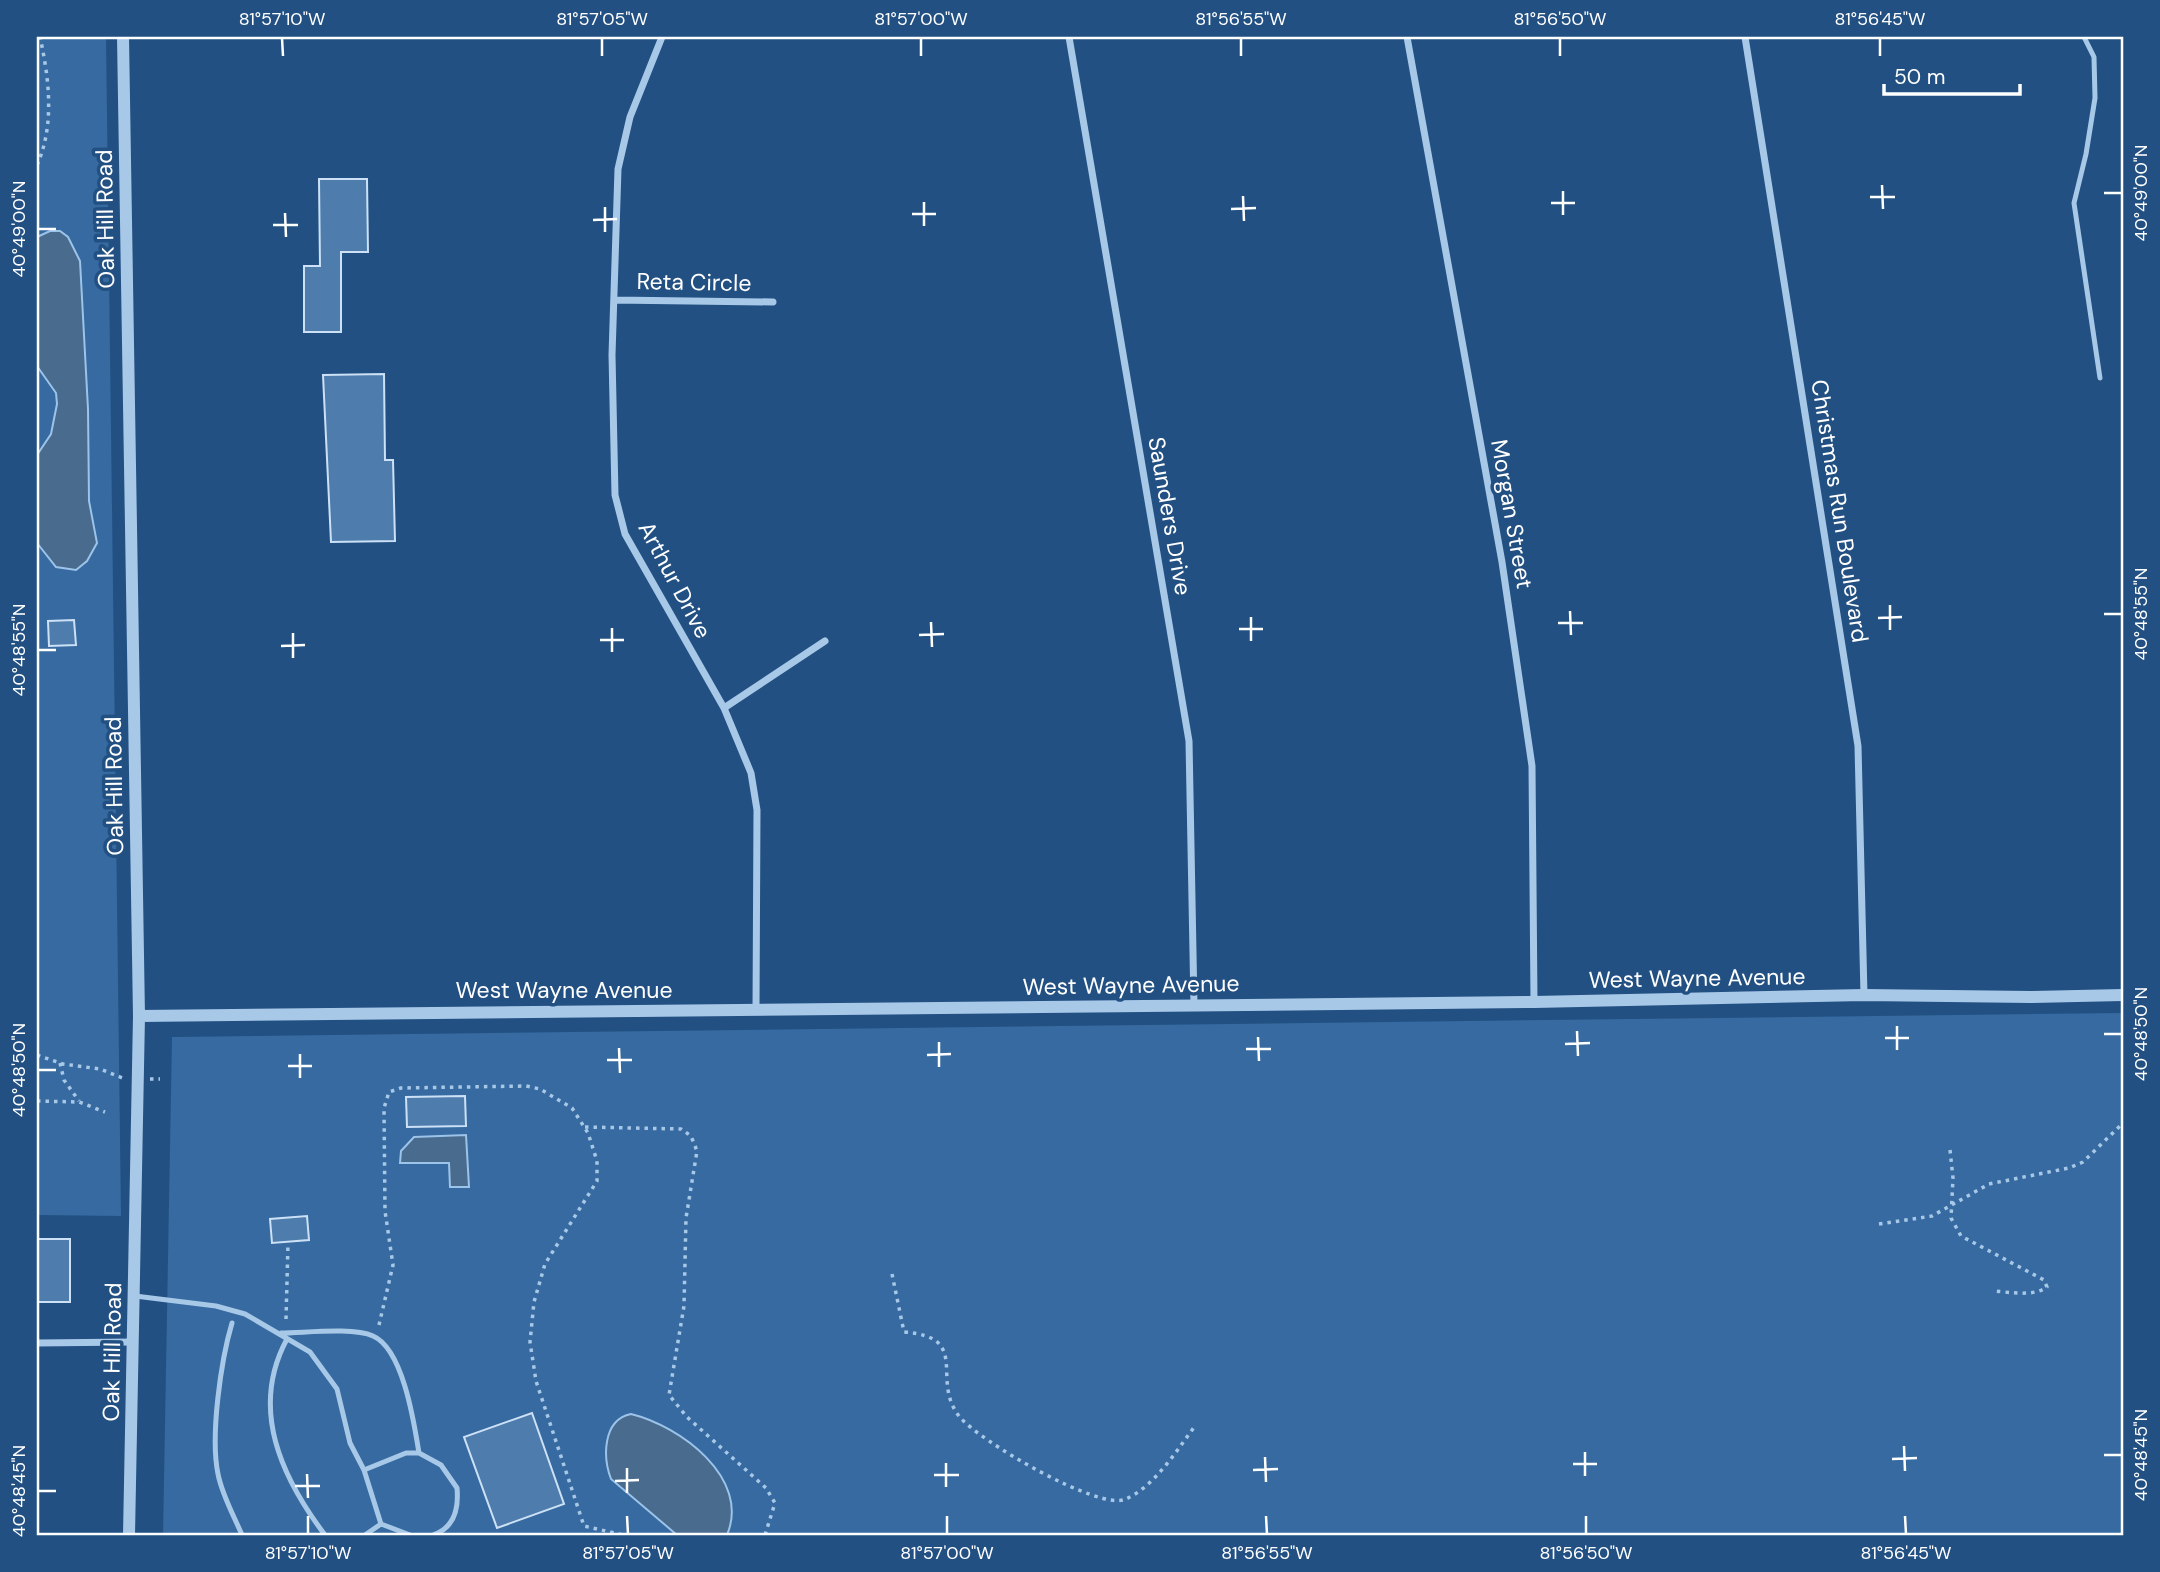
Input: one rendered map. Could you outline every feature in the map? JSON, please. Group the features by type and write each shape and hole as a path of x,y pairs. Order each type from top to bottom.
{"street":[{"name":"Oak Hill Road","path":"123,37 139,1016 130,1535"},
{"name":"Arthur Drive","path":"662,37 630,117 618,169 614,300 615,495 625,534 724,708 751,773 757,810 756,1009"},
{"name":"Saunders Drive","path":"1069,37 1189,741 1194,1005"},
{"name":"Morgan Street","path":"1407,37 1502,562 1531,766 1534,1003"},
{"name":"Christmas Run Boulevard","path":"1745,37 1858,746 1864,995"},
{"name":"Reta Circle","path":"614,300 773,302"},
{"path":"724,708 825,641"},
{"name":"West Wayne Avenue","path":"139,1016 1534,1003 1864,995 2031,998 2123,995"},
{"path":"37,1343 133,1342"}],"lane":[{"path":"2084,37 2094,57 2095,98 2087,154 2074,203 2101,378"},
{"path":"135,1296 216,1306 245,1314 310,1352 337,1389 350,1443 364,1470 381,1524"},
{"path":"232,1323 223,1354 219,1385 218,1473 242,1535"},
{"path":"278,1334 371,1335 385,1344 397,1364 413,1417 419,1453"},
{"path":"287,1339 275,1370 272,1429 279,1460 298,1499 325,1535"},
{"path":"364,1470 406,1453 419,1453 441,1465 457,1488 458,1500 453,1521 446,1530 433,1535"},
{"path":"365,1535 381,1524"},
{"path":"381,1524 410,1535"}],"path":[{"path":"37,165 44,141 49,93 40,37"},
{"path":"37,1055 60,1063 100,1069 121,1079 160,1079"},
{"path":"60,1063 64,1080 79,1102"},
{"path":"379,1325 393,1265 384,1211 384,1108 389,1092 401,1088 526,1086 566,1102 585,1128 597,1161 597,1181 545,1264 533,1312 530,1342 536,1381 584,1526 623,1535"},
{"path":"37,1101 79,1102 105,1112"},
{"path":"1879,1224 1931,1216 1953,1205 1970,1192 1989,1184 2052,1174 2083,1162 2123,1124"},
{"path":"585,1128 681,1129 691,1136 697,1151 686,1218 684,1306 669,1395 687,1417 766,1488 775,1503 765,1535"},
{"path":"1950,1150 1953,1205 1951,1218 1961,1236 2044,1280 2047,1287 2042,1291 1993,1291"},
{"path":"286,1319 288,1243"},
{"path":"892,1274 904,1332 923,1334 938,1341 946,1351 946,1379 958,1415 975,1433 1039,1472 1109,1501 1124,1501 1146,1485 1195,1426"}],"shaded area":[{"path":"37,37 106,37 121,1216 37,1215"},
{"path":"50,231 60,231 68,237 80,261 88,409 89,501 97,543 87,561 76,570 56,567 37,543 37,455 51,434 57,404 56,393 37,366 37,237"},
{"path":"2123,1013 2123,1535 163,1535 172,1037"},
{"path":"466,1135 469,1187 450,1187 449,1163 400,1163 401,1151 414,1137"},
{"path":"631,1414 670,1430 689,1443 720,1475 729,1494 732,1514 727,1535 677,1535 611,1479 607,1441 615,1424"}],"building":[{"path":"319,179 367,179 368,252 341,252 341,332 304,332 304,266 320,266"},
{"path":"384,374 385,460 393,460 395,541 331,542 323,375"},
{"path":"74,620 76,645 49,646 48,621"},
{"path":"465,1096 466,1126 407,1127 406,1097"},
{"path":"307,1216 309,1240 272,1243 270,1219"},
{"path":"37,1239 70,1239 70,1302 37,1302"},
{"path":"532,1413 564,1504 497,1528 464,1437"}]}
